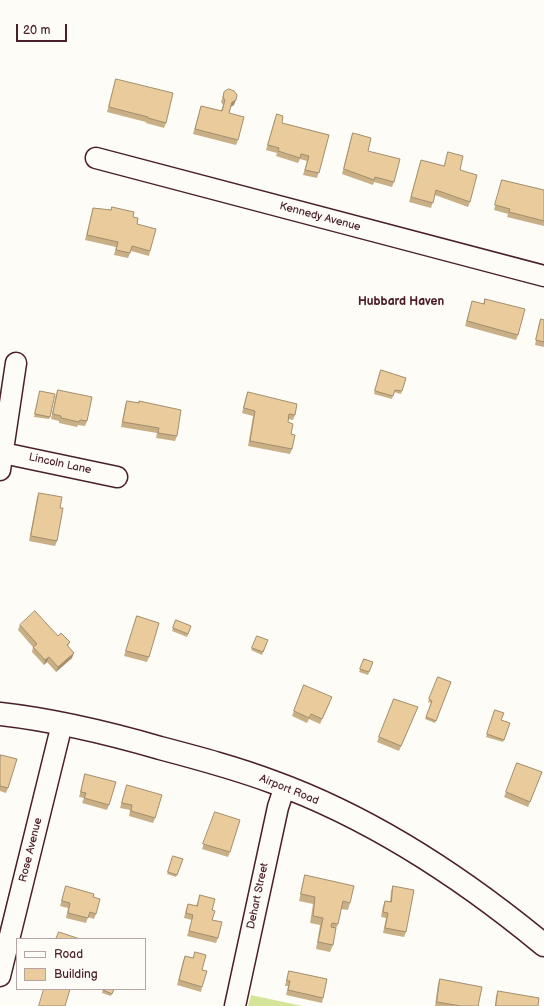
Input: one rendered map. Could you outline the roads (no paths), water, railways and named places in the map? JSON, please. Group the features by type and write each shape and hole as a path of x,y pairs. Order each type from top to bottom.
{"street":[{"name":"Kennedy Avenue","path":"96,158 544,276"},
{"path":"2,461 16,363"},
{"name":"Lincoln Lane","path":"2,461 117,476"},
{"name":"Airport Road","path":"0,714 62,724 136,741 285,786 349,815 414,851 465,885 544,945"},
{"name":"Rose Avenue","path":"0,976 62,724"},
{"name":"Dehart Street","path":"235,1006 278,807 285,786"}],"district":[{"name":"Hubbard Haven","path":"401,302"}]}
